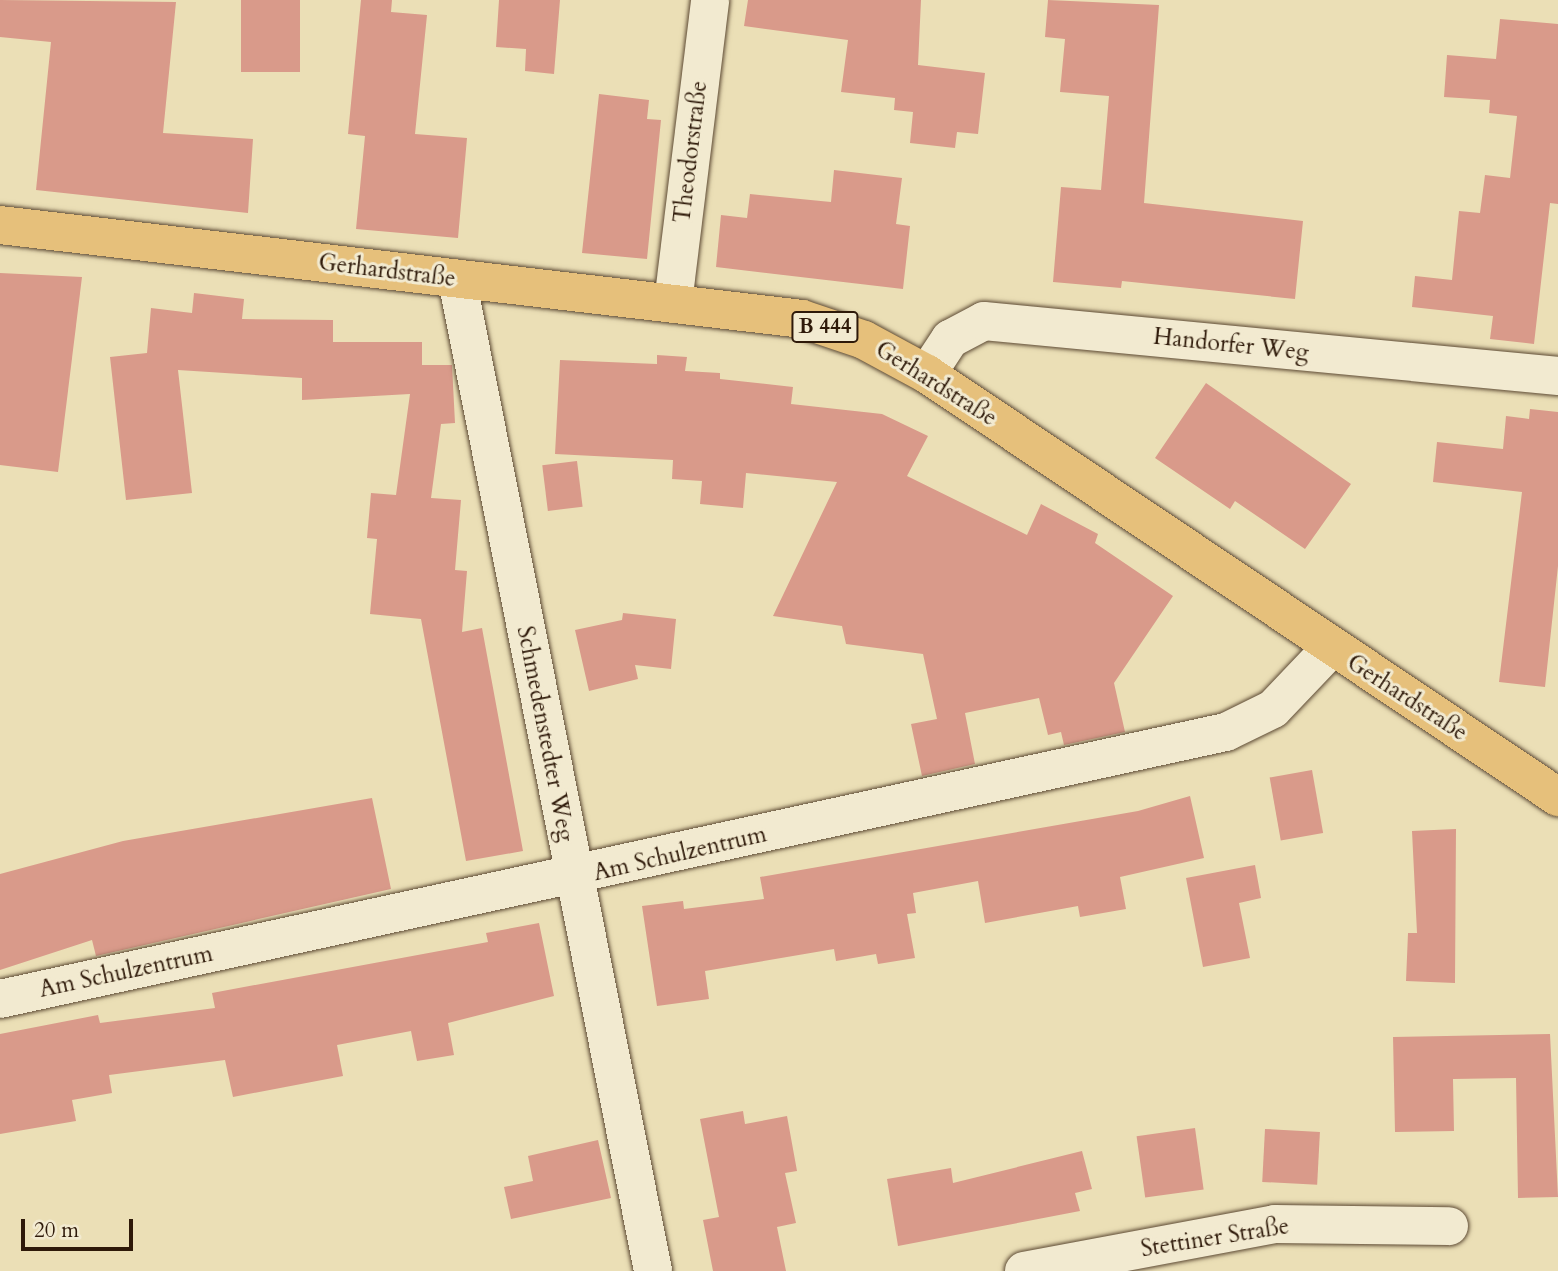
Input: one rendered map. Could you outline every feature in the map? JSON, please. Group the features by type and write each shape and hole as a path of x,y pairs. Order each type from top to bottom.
{"main road":[{"name":"Gerhardstraße","path":"0,225 802,319 864,340 927,374 1331,648 1558,797"}],"street":[{"name":"Theodorstraße","path":"673,303 709,0"},
{"name":"Schmedenstedter Weg","path":"457,279 572,879 653,1271"},
{"name":"Handorfer Weg","path":"927,374 950,339 984,321 1558,376"},
{"name":"Am Schulzentrum","path":"0,999 572,879 1226,732 1273,709 1331,648"},
{"name":"Stettiner Straße","path":"1024,1271 1275,1224 1448,1226"}],"building":[{"path":"0,0 176,2 163,133 253,139 248,213 36,190 51,42 0,37"},
{"path":"241,0 300,0 300,72 241,72"},
{"path":"361,0 392,0 391,12 427,15 415,134 467,138 458,238 356,229 365,136 348,134"},
{"path":"499,0 560,0 554,74 525,71 526,49 496,47"},
{"path":"748,0 921,0 918,65 985,73 978,134 957,132 955,148 910,143 913,112 894,110 895,98 841,92 848,40 744,26"},
{"path":"1048,0 1159,5 1144,203 1303,221 1295,299 1122,281 1121,288 1053,282 1061,187 1101,190 1109,96 1060,92 1065,39 1045,37"},
{"path":"1500,19 1558,24 1558,204 1550,203 1534,344 1490,339 1493,316 1412,307 1415,276 1452,280 1459,211 1480,213 1485,175 1510,178 1517,116 1489,113 1490,100 1444,97 1447,55 1496,59"},
{"path":"599,94 649,100 647,119 661,120 647,259 582,253"},
{"path":"834,170 902,178 896,224 910,226 903,289 716,267 721,215 747,218 750,194 831,202"},
{"path":"0,273 82,277 58,472 0,465"},
{"path":"194,293 244,299 242,319 333,320 333,342 422,342 422,365 452,365 455,423 441,424 431,498 461,500 455,570 467,571 462,632 482,628 523,851 466,861 421,619 370,614 377,539 367,538 371,493 396,495 410,394 302,400 302,378 178,370 192,493 126,500 110,357 147,353 151,308 192,313"},
{"path":"657,355 687,357 685,371 720,373 720,379 793,387 791,404 882,414 928,436 907,476 1027,535 1041,504 1098,534 1095,543 1173,596 1114,683 1125,732 1064,745 1061,732 1048,735 1039,698 965,713 975,764 922,776 911,724 937,719 923,654 846,644 842,626 773,616 837,482 746,473 743,508 700,504 702,481 672,479 673,460 555,454 560,360 657,364"},
{"path":"1206,383 1351,484 1305,549 1235,501 1230,509 1155,458"},
{"path":"1530,409 1558,412 1558,566 1545,687 1499,682 1522,492 1433,482 1437,442 1503,449 1506,416 1529,419"},
{"path":"577,461 583,507 548,511 542,465"},
{"path":"623,613 676,619 671,669 635,665 638,679 589,691 575,630 622,620"},
{"path":"1312,770 1323,833 1281,840 1270,777"},
{"path":"1190,796 1204,858 1120,877 1126,909 1080,917 1078,906 985,923 978,881 913,893 916,913 907,914 915,958 878,964 876,954 836,961 834,949 705,971 709,999 657,1006 642,906 683,901 684,909 764,899 760,877 1138,811"},
{"path":"372,798 391,889 96,956 92,940 0,970 0,874 123,841"},
{"path":"1456,829 1455,983 1406,981 1408,933 1417,933 1412,831"},
{"path":"1255,865 1261,898 1239,903 1250,958 1203,967 1186,878"},
{"path":"539,923 554,996 448,1023 454,1055 417,1061 411,1031 337,1045 343,1076 233,1097 225,1060 109,1075 112,1093 72,1100 76,1121 0,1134 0,1034 98,1015 100,1023 215,1008 212,993 488,942 486,933"},
{"path":"1550,1034 1558,1197 1518,1198 1516,1078 1453,1079 1454,1131 1395,1132 1393,1037"},
{"path":"743,1111 745,1124 787,1116 797,1171 785,1173 796,1223 777,1227 786,1271 713,1271 703,1220 719,1217 700,1119"},
{"path":"1195,1128 1204,1189 1145,1198 1137,1136"},
{"path":"1265,1129 1320,1132 1317,1185 1262,1182"},
{"path":"598,1140 611,1198 511,1219 504,1187 533,1181 528,1156"},
{"path":"1082,1151 1092,1189 1075,1193 1080,1211 898,1246 887,1179 951,1168 953,1183"}]}
